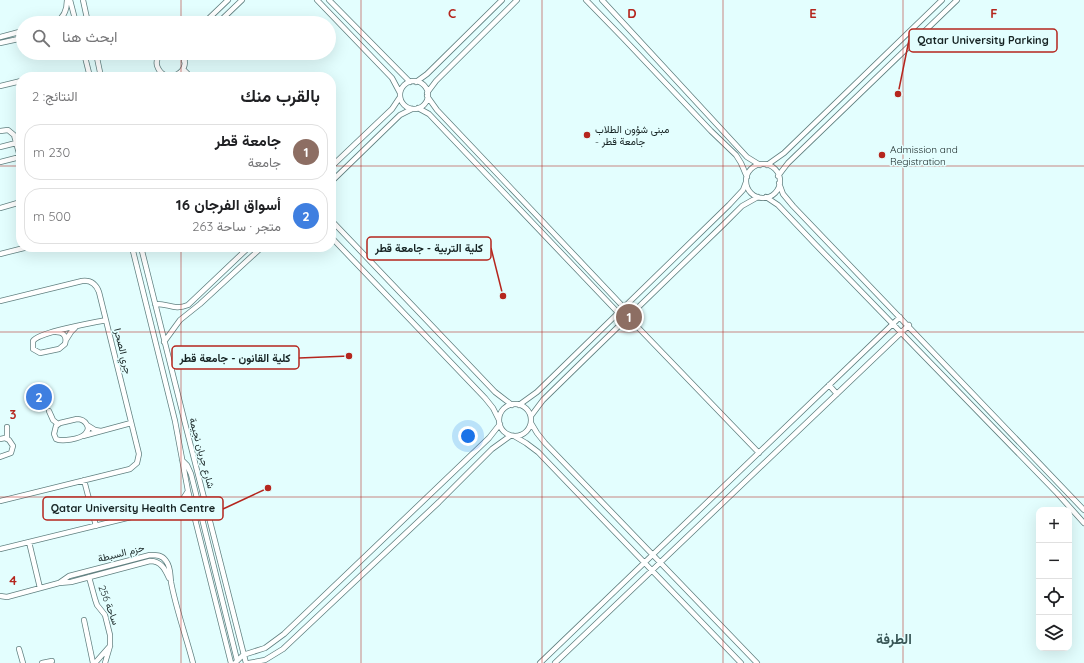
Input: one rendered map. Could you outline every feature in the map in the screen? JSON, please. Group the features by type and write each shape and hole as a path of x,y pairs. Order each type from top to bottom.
{"street":[{"path":"63,16 65,13 67,0"},
{"path":"70,0 75,16"},
{"path":"83,0 86,16"},
{"path":"211,16 228,0"},
{"path":"225,16 242,0"},
{"path":"316,0 332,16"},
{"path":"329,0 410,82"},
{"path":"416,82 427,74 502,0"},
{"path":"336,177 400,116 423,104 427,94 436,80 517,0"},
{"path":"586,0 624,38 741,163 749,191 758,197"},
{"path":"602,0 747,157 760,165"},
{"path":"767,165 784,153 942,0"},
{"path":"778,176 788,163 956,0"},
{"path":"328,12 334,5"},
{"path":"336,20 392,78 404,105 429,114 618,312 628,317"},
{"path":"0,37 16,33"},
{"path":"0,43 16,40"},
{"path":"367,51 373,46"},
{"path":"86,60 89,72"},
{"path":"98,60 101,72"},
{"path":"158,60 158,70 160,72"},
{"path":"181,72 183,69 184,61"},
{"path":"183,69 186,72"},
{"path":"0,86 16,82"},
{"path":"336,162 392,109 404,85 410,82 416,82 424,87 437,110 623,307 628,317 761,452 769,458"},
{"path":"0,131 11,131 14,135 16,143 0,147"},
{"path":"741,163 747,157"},
{"path":"0,162 16,158"},
{"path":"519,405 537,392 729,205 742,190 752,169 760,165 767,165 774,169 778,176 783,194 794,207 909,325 1084,510"},
{"path":"531,416 544,400 742,206 758,197 766,197 775,192 779,183"},
{"path":"766,197 778,205 787,214 1084,523"},
{"path":"0,208 16,203"},
{"path":"523,213 529,207"},
{"path":"787,214 794,207"},
{"path":"336,225 495,392 512,405"},
{"path":"336,242 485,398 493,408 504,432 526,443 538,452 741,663"},
{"path":"0,254 16,250"},
{"path":"563,255 569,250"},
{"name":"شارع جريان نجيمة","path":"133,252 175,421 181,460 188,491 231,663"},
{"name":"شارع جريان نجيمة","path":"142,252 246,663"},
{"path":"155,304 173,308 188,305 244,252"},
{"path":"164,342 180,320 200,304 257,252"},
{"path":"234,262 240,268"},
{"path":"849,278 856,271"},
{"name":"جري الصحرا","path":"0,301 82,281 87,281 95,285 98,289 139,454 138,460 130,469 0,501"},
{"path":"882,312 889,305"},
{"path":"540,663 900,317"},
{"path":"75,328 69,334 65,344 60,349 40,353 33,349 32,344 36,337 106,320"},
{"path":"555,663 909,325"},
{"path":"56,332 63,334 66,340"},
{"path":"829,385 837,394"},
{"path":"228,650 236,661 246,663 264,661 282,649 492,449 512,436 520,436 526,432 531,423 531,416 528,410 519,405 512,405 503,410 499,422 489,438 275,642 260,650 244,654 236,661"},
{"path":"49,411 53,420 58,424"},
{"path":"101,431 92,428 84,421 79,419 58,424 54,431 55,436 59,440 64,441 131,423"},
{"path":"531,423 545,443 757,663"},
{"path":"82,436 87,432 87,425"},
{"path":"0,457 9,454 12,451 12,443 7,438 7,427"},
{"path":"0,439 7,438"},
{"path":"754,458 762,465"},
{"path":"181,460 187,465 191,474 236,661"},
{"path":"461,466 468,473"},
{"path":"84,480 96,526"},
{"path":"1057,494 1064,488"},
{"path":"0,549 172,507 181,502 188,491"},
{"path":"172,507 182,508 193,512"},
{"path":"29,542 40,588"},
{"path":"154,555 154,561"},
{"name":"حزم السبطة","path":"59,583 69,576 121,562 154,555 162,557 168,563 171,582 192,663"},
{"name":"حزم السبطة","path":"1,598 154,561 163,567 171,582"},
{"path":"121,562 123,568"},
{"path":"99,568 101,574"},
{"name":"ساحة 256","path":"89,577 96,602 106,618 110,636 110,646 105,663"},
{"path":"330,590 336,597"},
{"path":"84,620 94,663"},
{"path":"561,643 568,650"},
{"path":"94,663 110,646"},
{"path":"19,649 23,663"},
{"path":"42,663 52,661"}],"place":[{"name":"Qatar University Parking","path":"898,94"},
{"name":"مبنى شؤون الطلاب - جامعة قطر","path":"587,135"},
{"name":"Admission and Registration","path":"882,155"},
{"name":"كلية التربية - جامعة قطر","path":"503,296"},
{"name":"جامعة قطر","path":"629,317"},
{"name":"كلية القانون - جامعة قطر","path":"349,356"},
{"name":"أسواق الفرجان 16","path":"39,397"},
{"name":"Qatar University Health Centre","path":"268,488"}],"district":[{"name":"الطرفة","path":"894,639"}]}
